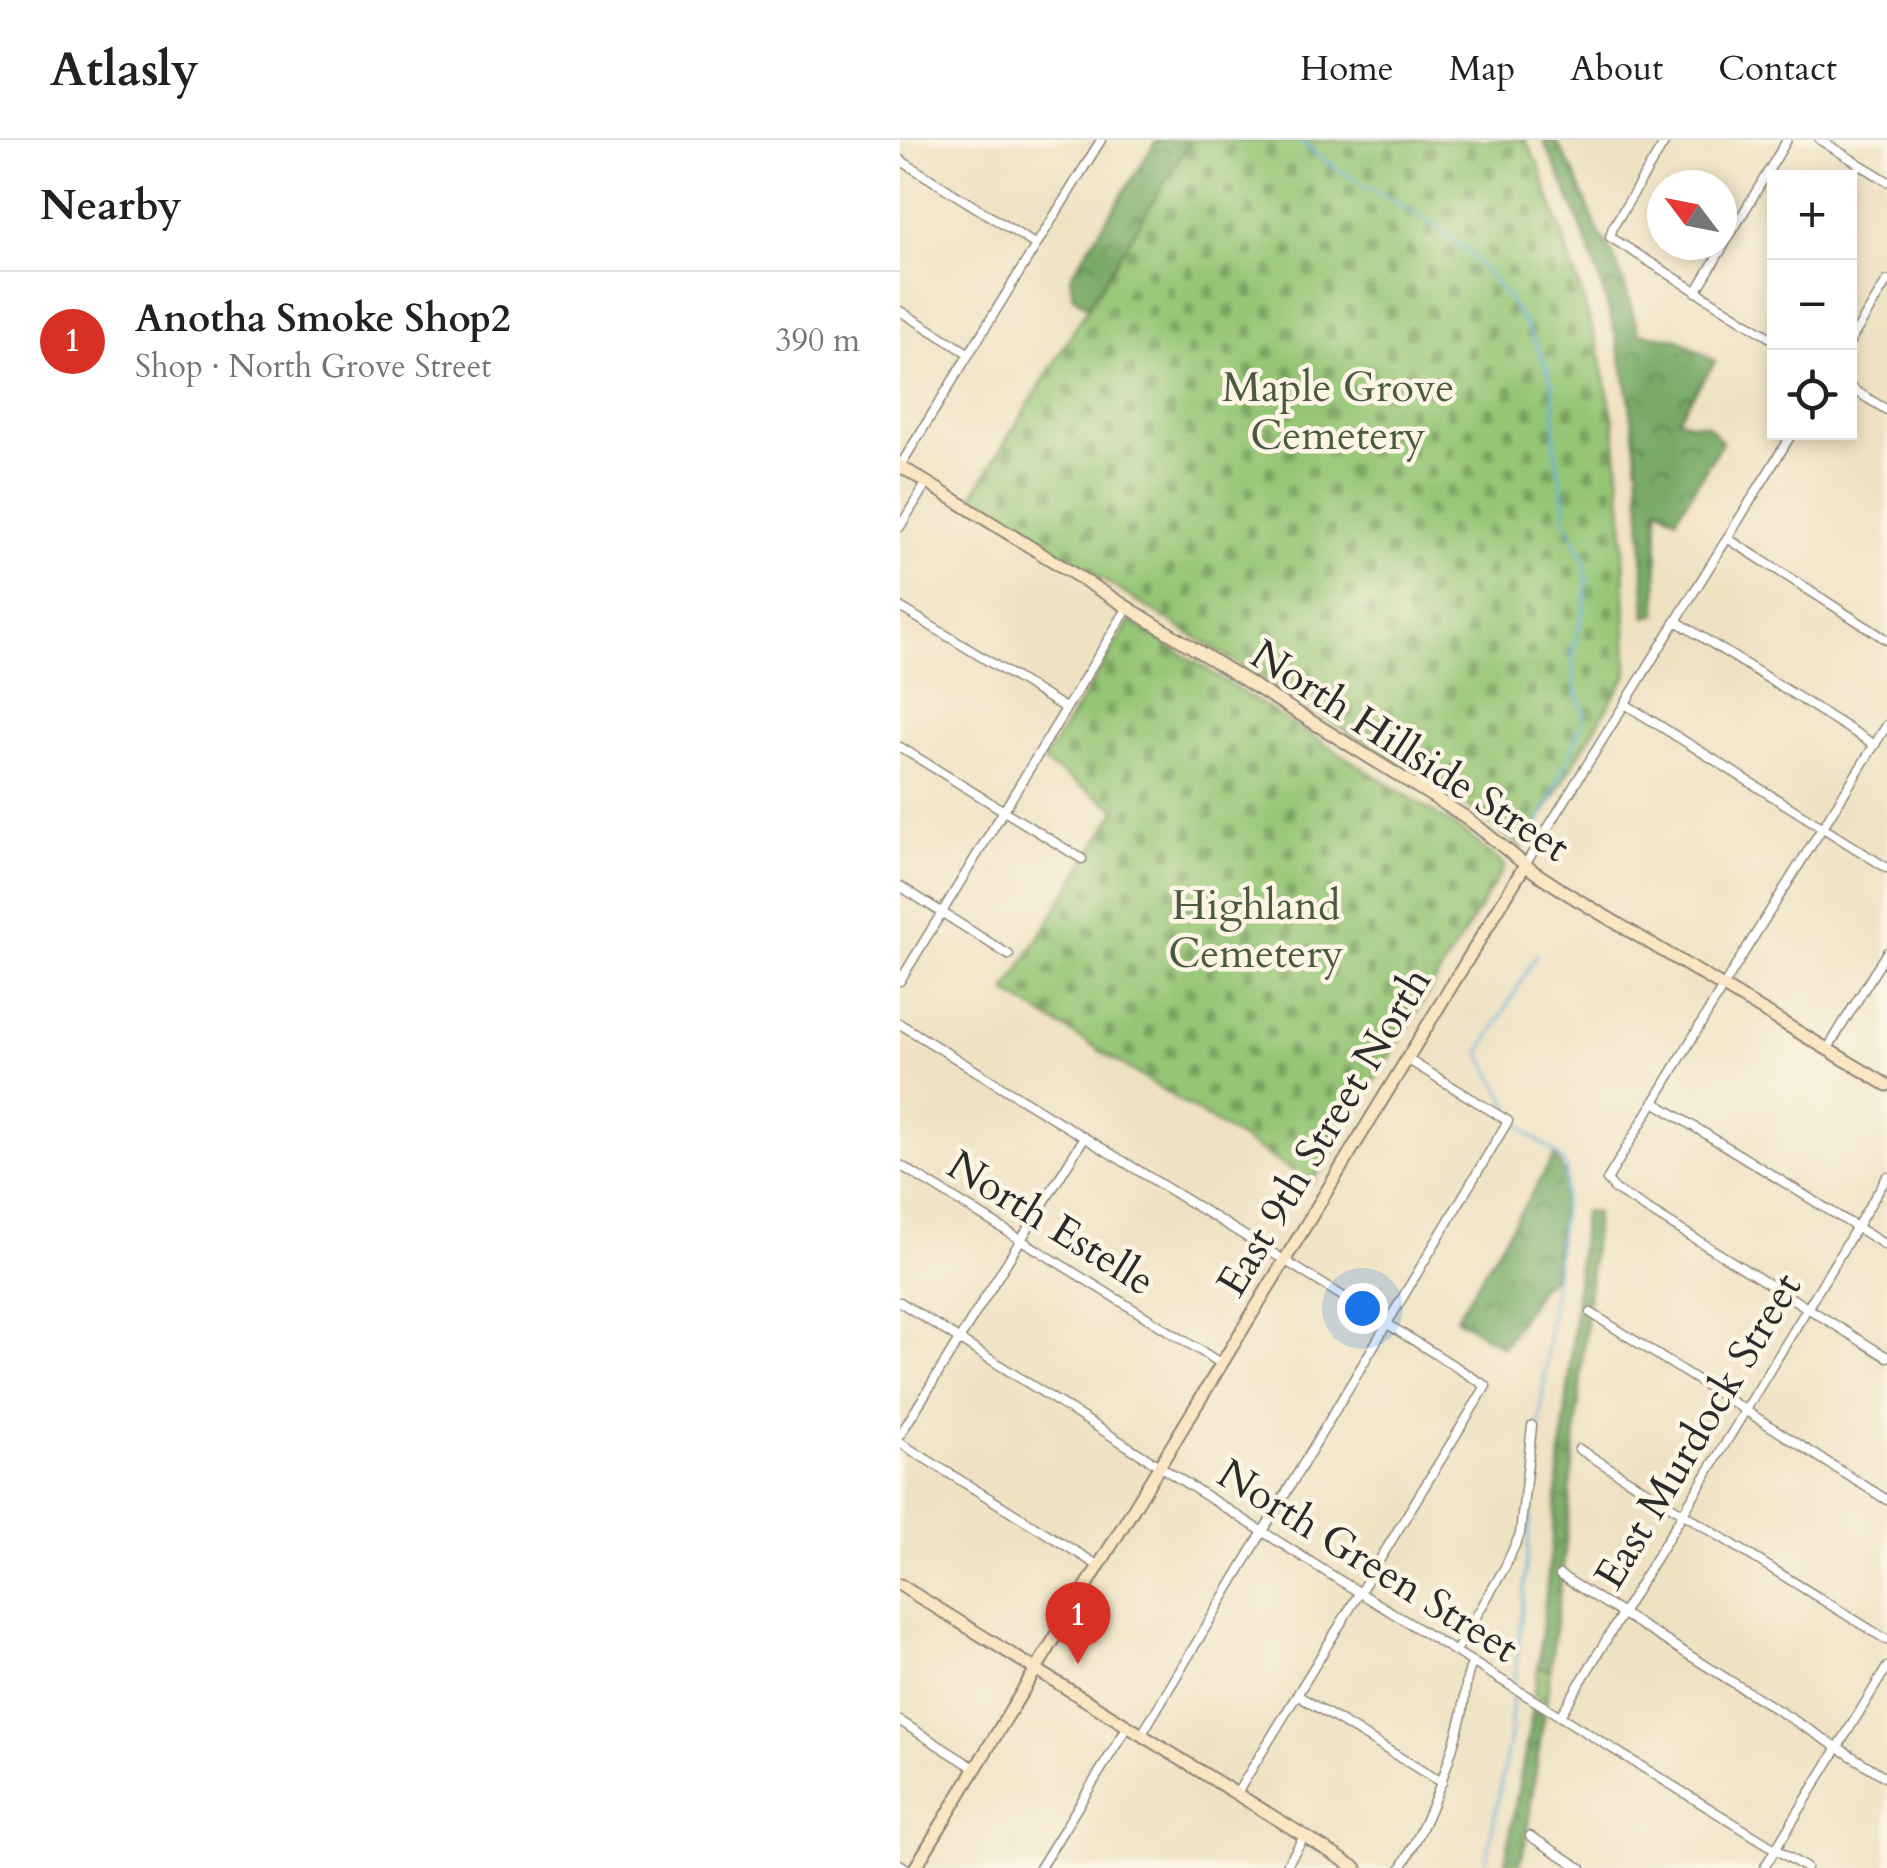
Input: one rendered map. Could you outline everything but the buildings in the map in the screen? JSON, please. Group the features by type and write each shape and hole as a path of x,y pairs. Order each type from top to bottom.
{"street":[{"path":"900,466 1101,140"},
{"path":"1666,140 1610,237 1767,336"},
{"path":"1696,292 1788,140"},
{"path":"1820,140 1887,181"},
{"path":"900,160 1036,245"},
{"path":"1857,331 1887,281"},
{"path":"900,312 968,353"},
{"path":"1857,391 1887,410"},
{"name":"East 9th Street North","path":"915,1868 1406,1058 1788,440"},
{"name":"North Hillside Street","path":"900,466 1466,818 1525,866 1568,894 1887,1085"},
{"path":"900,527 927,482"},
{"path":"1727,538 1887,640"},
{"path":"900,981 1128,606"},
{"path":"900,607 1065,708"},
{"path":"1676,622 1875,745"},
{"path":"1625,704 1887,868"},
{"path":"1887,726 1607,1180 1616,1190 1887,1358"},
{"path":"900,747 1082,859"},
{"path":"900,886 1009,955"},
{"path":"1828,1048 1887,952"},
{"path":"900,1024 1486,1386 1237,1793"},
{"path":"1142,1734 1508,1121 1406,1058"},
{"path":"1654,1102 1887,1246"},
{"path":"900,1435 1084,1138"},
{"name":"North Estelle","path":"900,1165 1222,1364"},
{"name":"East Murdock Street","path":"1560,1716 1887,1177"},
{"name":"North Green Street","path":"900,1302 1360,1593 1806,1868"},
{"path":"1591,1313 1887,1500"},
{"path":"1456,1651 1520,1534 1532,1431"},
{"path":"900,1443 1099,1566"},
{"path":"1578,1449 1887,1640"},
{"path":"1560,1575 1887,1778"},
{"path":"900,1585 1356,1868"},
{"path":"1402,1868 1442,1784 1473,1662"},
{"path":"1764,1868 1887,1667"},
{"path":"1297,1695 1442,1784"},
{"path":"900,1722 976,1769"},
{"path":"1040,1868 1128,1726"},
{"path":"1285,1868 1305,1835"},
{"path":"1530,1836 1581,1868"},
{"path":"900,1864 906,1868"}],"green space":[{"path":"1157,140 1191,140 1088,307 1073,296 1070,277"},
{"name":"Maple Grove Cemetery","path":"1191,140 1525,140 1538,164 1599,351 1614,422 1623,514 1627,675 1523,848 1464,804 971,498"},
{"path":"1543,140 1556,140 1574,173 1618,268 1639,333 1678,339 1715,362 1678,418 1708,425 1722,442 1676,518 1658,506 1657,614 1646,617 1637,456 1624,374 1591,254"},
{"name":"Highland Cemetery","path":"1130,621 1467,834 1505,866 1312,1183 1006,992 1117,809 1043,762"},
{"path":"1555,1155 1566,1178 1552,1278 1540,1287 1503,1347 1456,1318"},
{"path":"1583,1212 1596,1213 1550,1670 1538,1667"},
{"path":"1538,1667 1550,1670 1546,1703 1534,1695"},
{"path":"1533,1708 1544,1715 1525,1844 1519,1868 1504,1868"}],"waterway":[{"path":"1299,140 1333,166 1459,244 1509,300 1546,366 1553,393 1555,447 1566,508 1563,514 1583,557 1587,579 1572,654 1584,714 1529,845"},
{"path":"1510,1107 1480,1053 1537,954"},
{"path":"1515,1680 1567,1169 1517,1119"},
{"path":"1485,1868 1510,1736 1513,1694"}],"place":[{"name":"Anotha Smoke Shop2","path":"1078,1664"}]}
